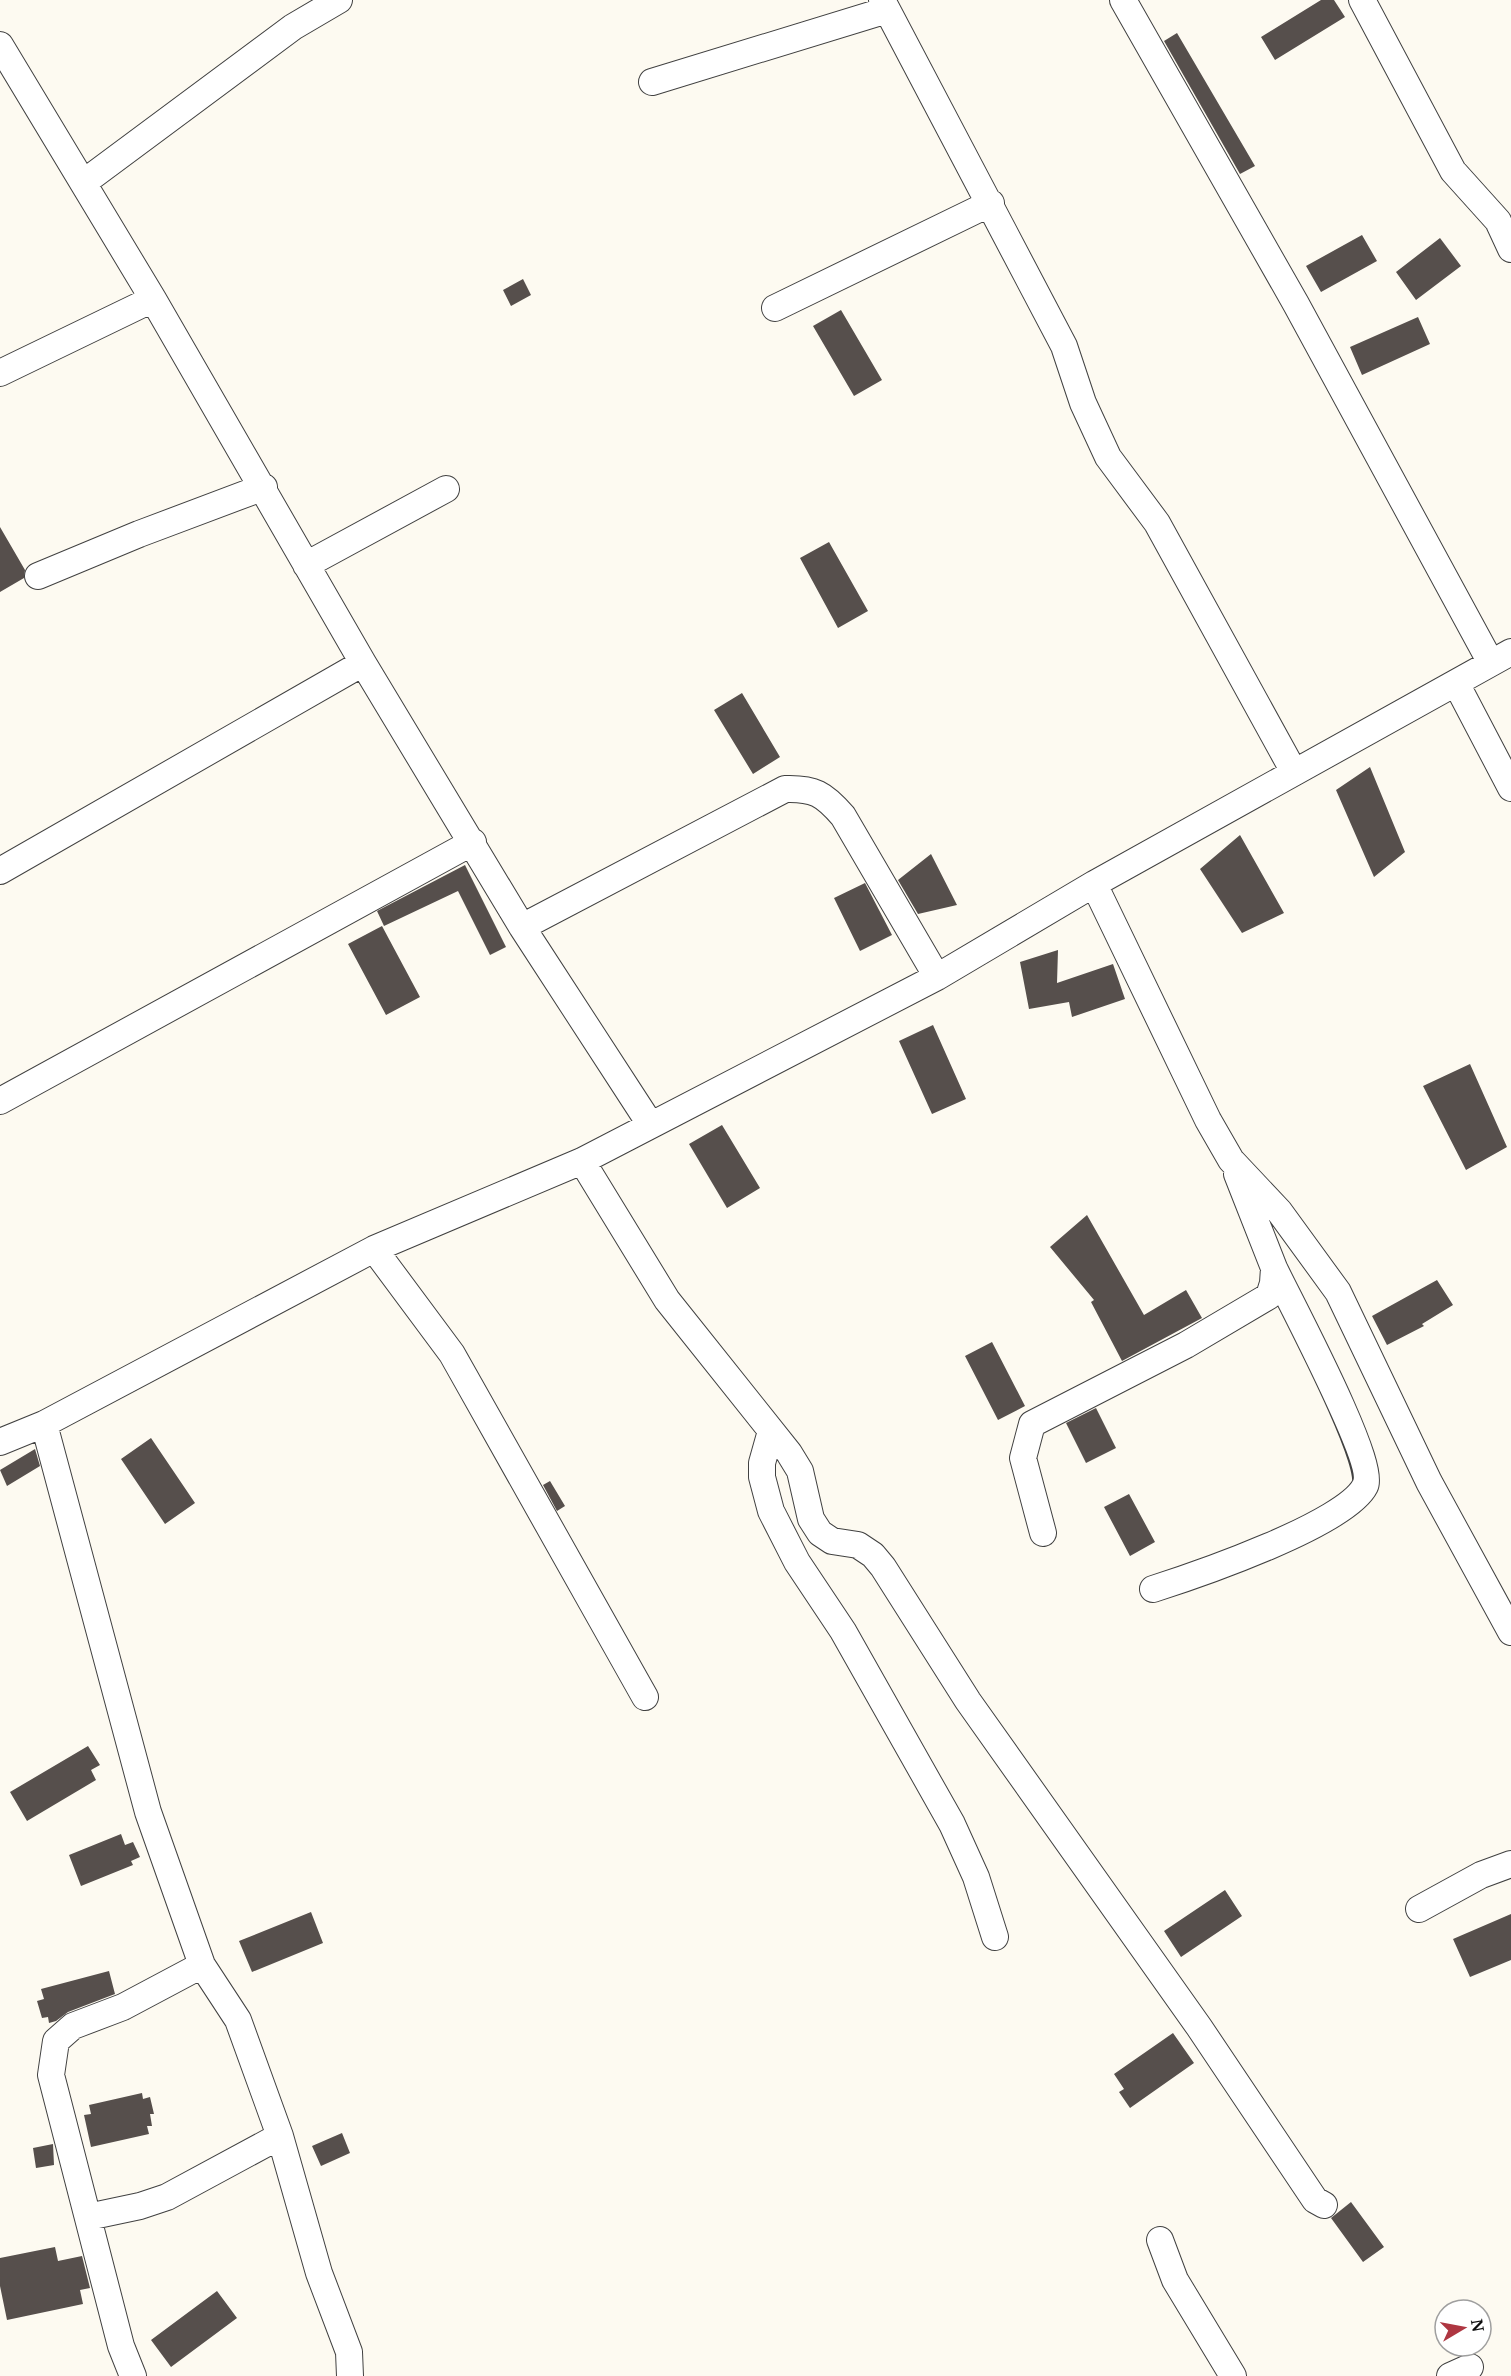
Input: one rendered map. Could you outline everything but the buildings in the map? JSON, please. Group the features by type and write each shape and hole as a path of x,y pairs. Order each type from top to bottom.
{"street":[{"path":"83,183 293,27 339,0"},
{"path":"0,1442 44,1424 374,1249 582,1161 937,977 1094,884 1501,658 1123,0"},
{"path":"1362,0 1453,171 1498,221 1511,249"},
{"path":"652,82 884,5 991,203 1064,346 1083,403 1108,456 1156,523 1294,772"},
{"path":"0,45 264,487 363,663 473,842 522,927 650,1124"},
{"path":"775,308 991,203"},
{"path":"0,373 153,299"},
{"path":"39,576 139,534 264,487"},
{"path":"306,565 446,489"},
{"path":"0,871 363,663"},
{"path":"1456,683 1511,788"},
{"path":"522,927 785,789 807,788 829,799 843,816 937,977"},
{"path":"0,1101 473,842"},
{"path":"1094,884 1208,1120 1232,1160 1274,1268 1328,1376 1353,1433 1367,1476 1366,1485 1345,1507 1321,1521 1235,1560 1154,1589"},
{"path":"1232,1160 1279,1211 1338,1292 1429,1482 1511,1632"},
{"path":"582,1161 667,1300 800,1471 811,1519 820,1533 832,1541 858,1545 873,1555 883,1568 968,1701 1200,2027 1315,2200 1324,2205"},
{"path":"374,1249 452,1354 645,1697"},
{"path":"1043,1533 1023,1458 1032,1424 1236,1318 1269,1296 1274,1283 1274,1268"},
{"path":"44,1424 148,1812 202,1965 238,2020 280,2136 319,2273 349,2352 350,2376"},
{"path":"771,1431 762,1462 762,1477 771,1511 797,1562 843,1631 952,1824 976,1877 995,1937"},
{"path":"1419,1909 1481,1875 1511,1864"},
{"path":"133,2376 121,2346 51,2075 57,2040 73,2026 123,2007 202,1965"},
{"path":"88,2217 140,2206 166,2197 280,2136"},
{"path":"1160,2240 1175,2280 1233,2376"}]}
